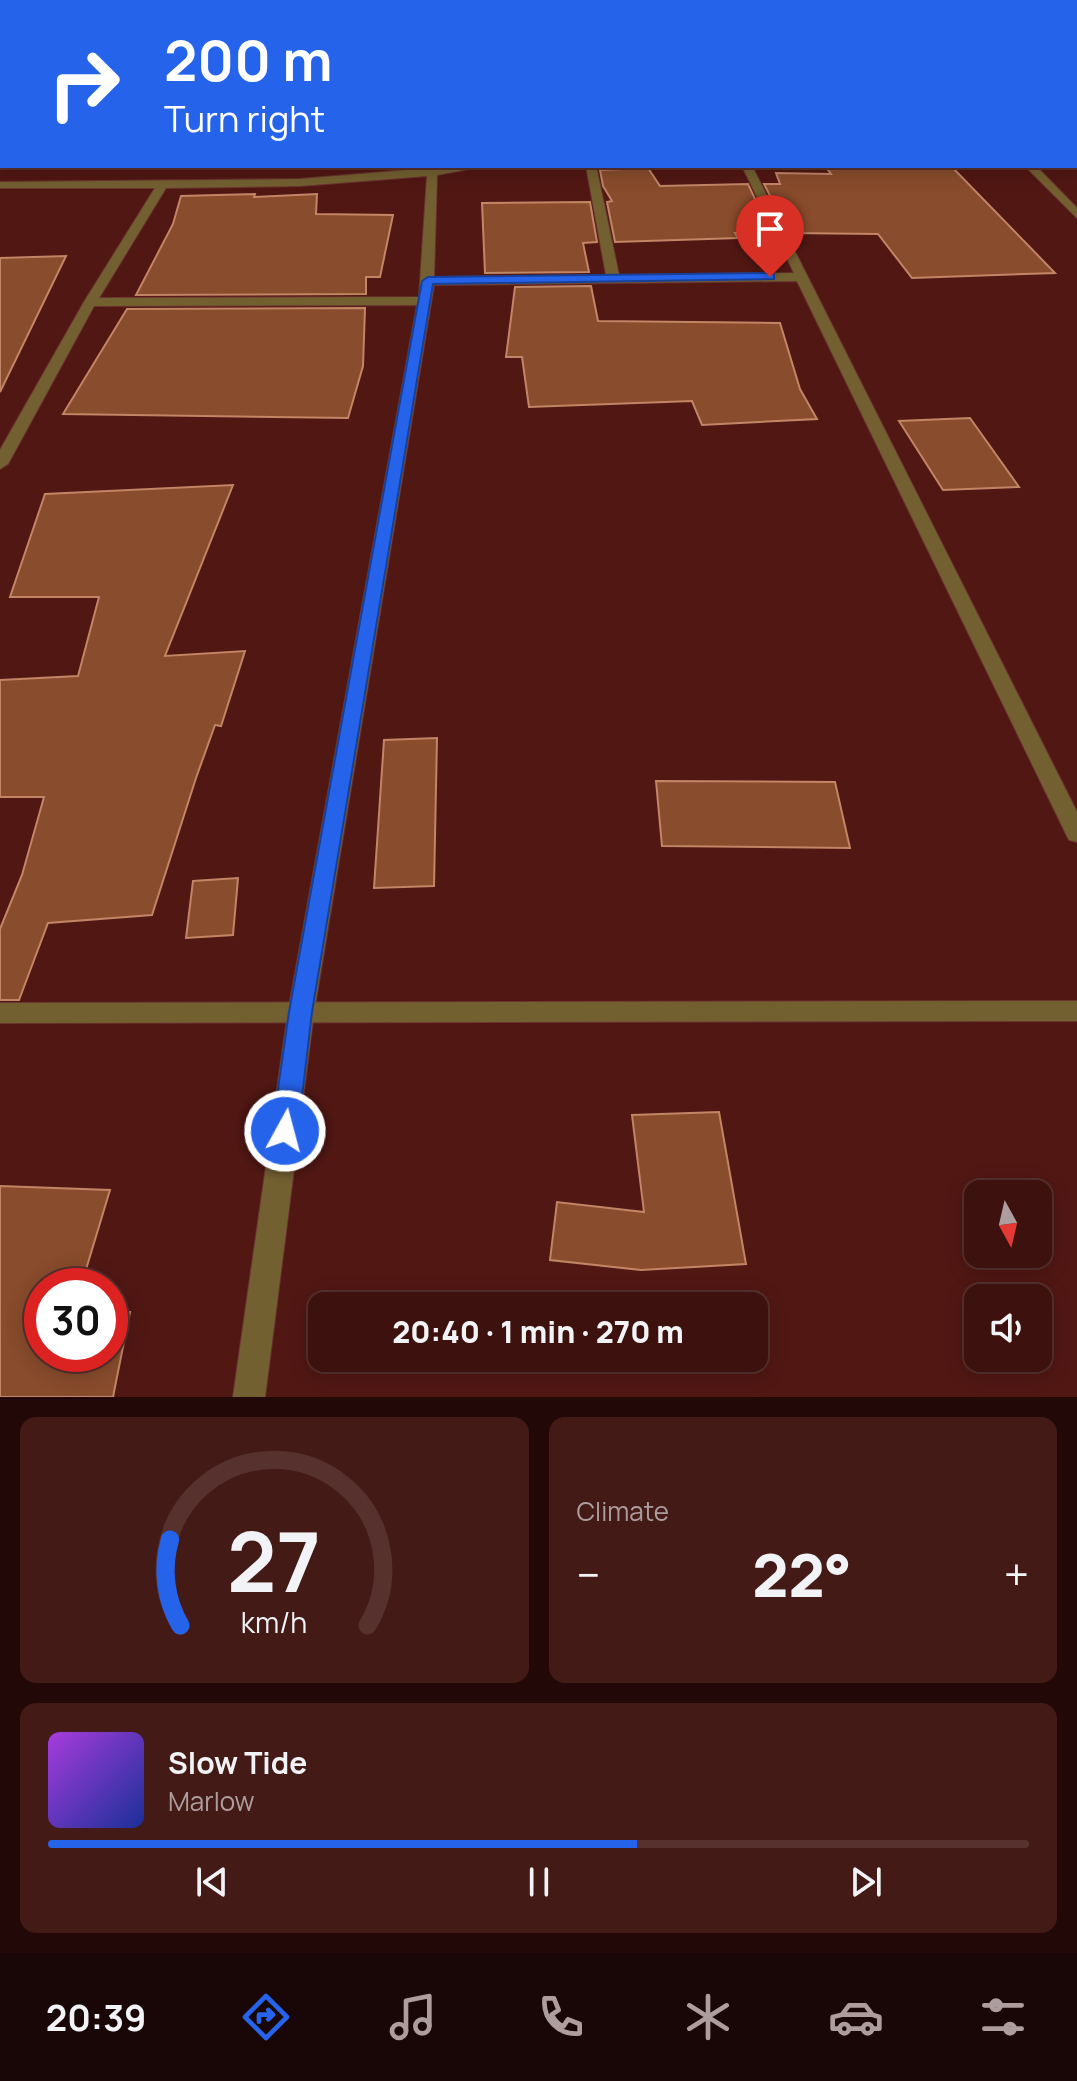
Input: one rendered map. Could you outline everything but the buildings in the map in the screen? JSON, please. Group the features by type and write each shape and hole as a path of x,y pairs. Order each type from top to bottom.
{"street":[{"path":"0,185 287,185 466,168"},
{"path":"591,168 613,277"},
{"path":"748,168 1077,834"},
{"path":"1032,168 1077,215"},
{"path":"249,1397 301,1012 428,281 432,173"},
{"path":"0,464 90,302 163,184"},
{"path":"428,281 801,277"},
{"path":"90,302 425,301"},
{"path":"0,1013 1077,1011"}],"route":[{"path":"285,1131 301,1012 428,281 770,277"}]}
